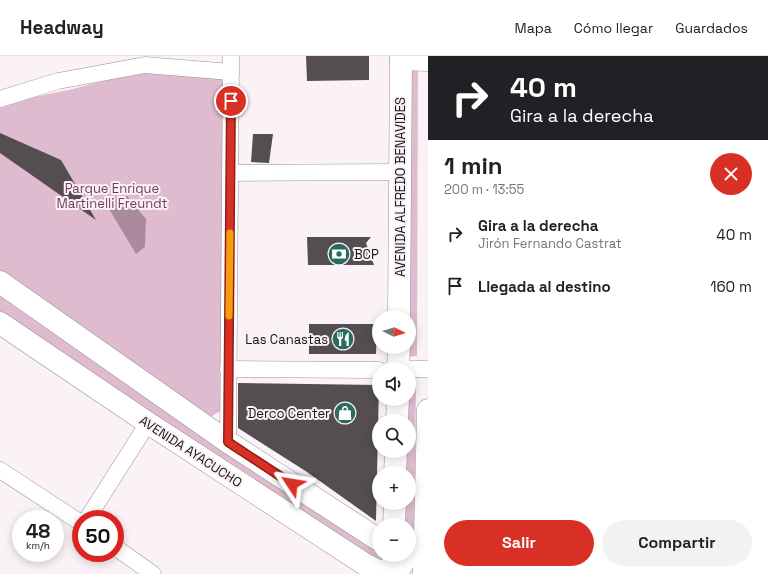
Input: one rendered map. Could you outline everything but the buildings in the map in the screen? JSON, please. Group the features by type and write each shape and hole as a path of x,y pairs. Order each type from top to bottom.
{"main road":[{"path":"401,58 428,60"},
{"name":"AVENIDA ALFREDO BENAVIDES","path":"399,310 401,58"},
{"path":"0,282 228,442 372,535"},
{"name":"AVENIDA AYACUCHO","path":"0,323 148,423 366,565 399,564 425,538"},
{"path":"424,574 428,410"}],"street":[{"path":"228,442 231,56"},
{"path":"0,99 58,81 145,60 231,72"},
{"path":"231,173 401,172"},
{"path":"228,369 372,370"},
{"path":"416,369 428,369"},
{"path":"93,510 148,423"},
{"path":"0,470 72,518"},
{"path":"124,553 153,574"}],"green space":[{"path":"405,56 418,56 417,356 405,357 406,354 416,354 416,310 409,310"},
{"name":"Parque Enrique Martinelli Freundt","path":"143,70 225,78 220,411 206,420 0,277 0,104 73,89"},
{"path":"0,282 372,533 372,561 0,323"},
{"path":"402,406 416,406 416,414 402,414"},
{"path":"402,458 415,458 415,466 401,466"},
{"path":"401,510 414,510 414,518 401,518"},
{"path":"374,562 393,562 393,574"}],"shaded area":[{"path":"127,196 146,219 145,247 136,254 103,199"}],"slow traffic":[{"path":"229,316 230,233"}],"place":[{"name":"BCP","path":"339,254"},
{"name":"Las Canastas","path":"343,339"},
{"name":"Derco Center","path":"345,413"}],"route":[{"path":"231,101 228,442 292,484"}]}
